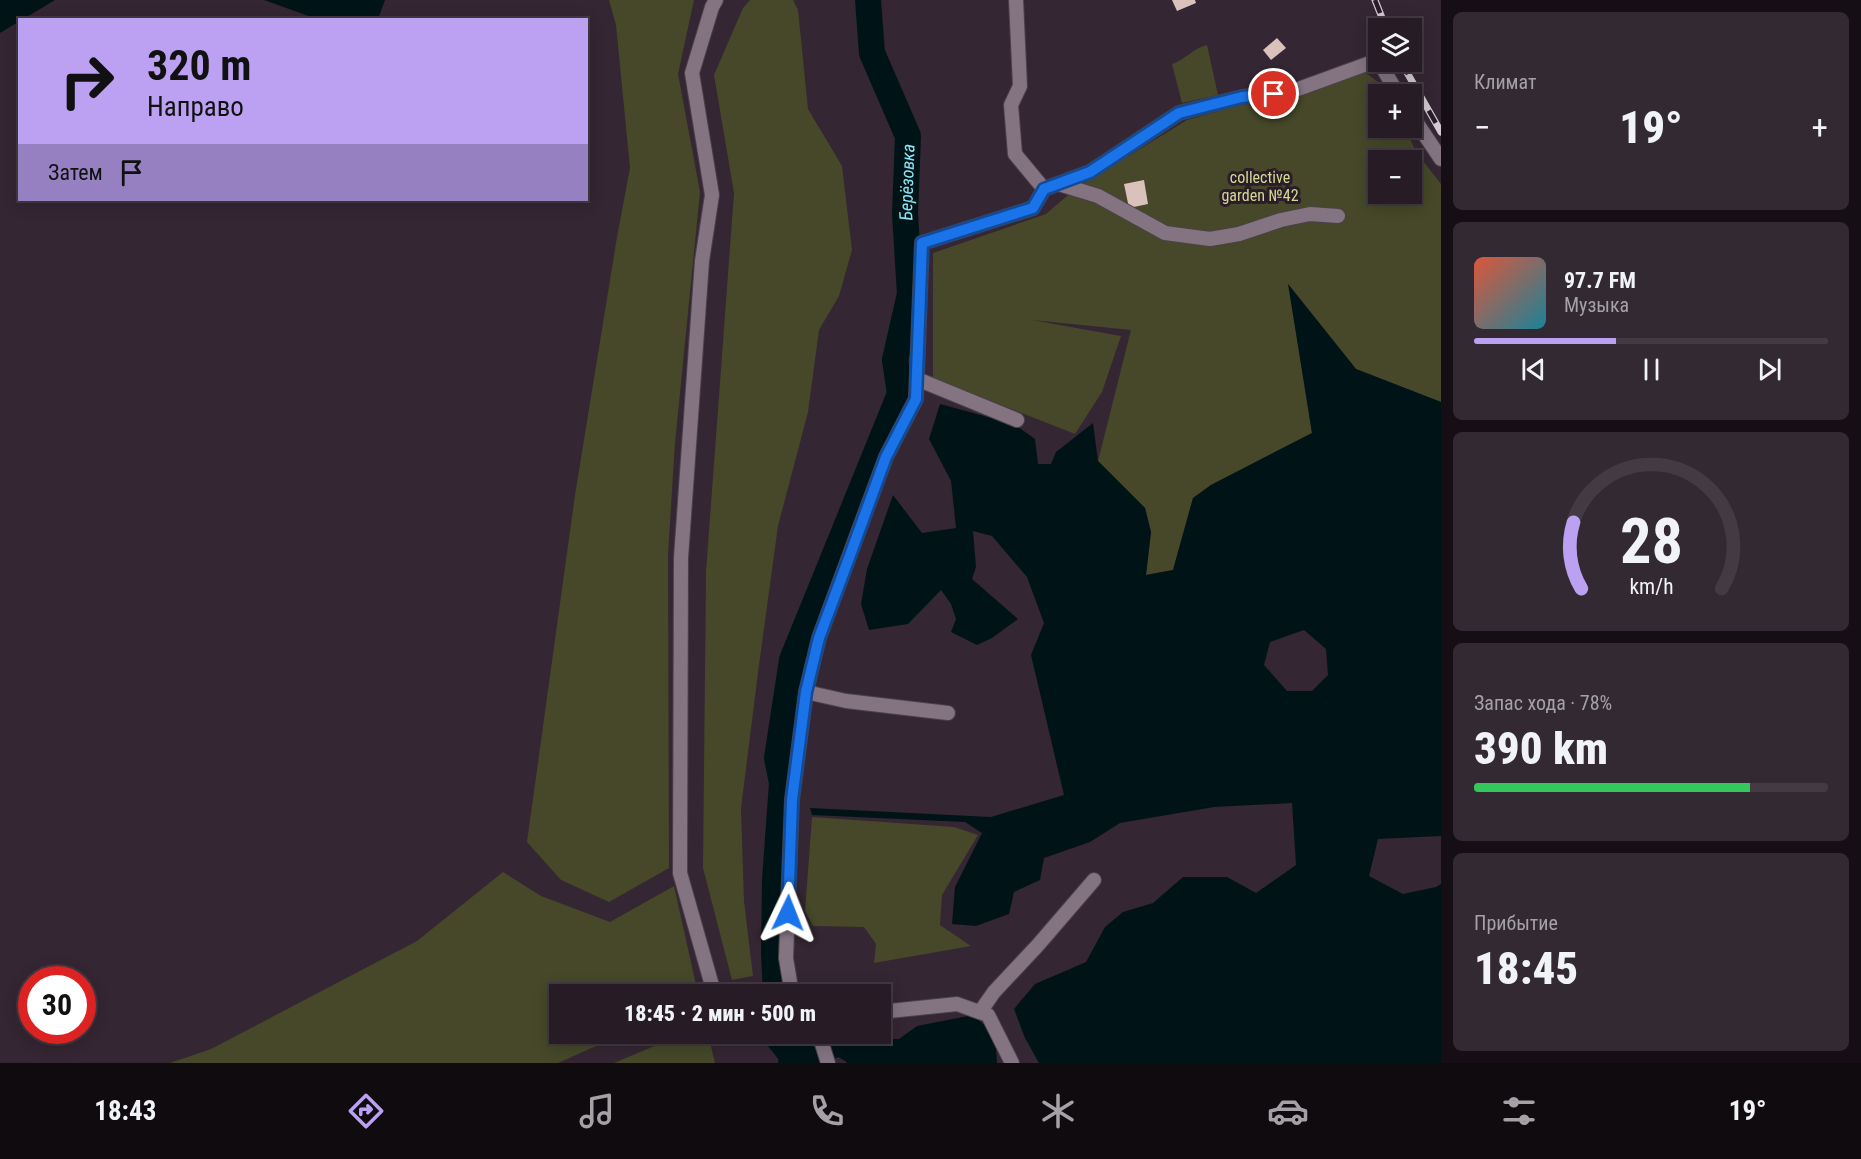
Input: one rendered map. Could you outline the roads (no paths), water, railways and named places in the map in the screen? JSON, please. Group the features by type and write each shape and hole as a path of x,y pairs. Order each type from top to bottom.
{"street":[{"path":"712,984 680,873 681,558 702,261 712,195 692,73 716,0"},
{"path":"1016,0 1020,86 1011,105 1015,154 1044,189"},
{"path":"790,984 786,958 792,800 806,692 819,638 882,468 916,399 922,243 1033,208 1044,189 1090,172 1179,113 1242,97 1290,92 1368,65"},
{"path":"1422,131 1441,159"},
{"path":"1059,184 1098,196 1165,233 1210,239 1239,234 1281,220 1310,214 1338,216"},
{"path":"916,379 1017,420"},
{"path":"806,692 846,701 948,713"},
{"path":"980,1012 994,992 1094,880"},
{"path":"891,1011 957,1004 980,1012 988,1016 1012,1063"},
{"path":"822,1044 828,1063"}],"waterway":[{"name":"Берёзовка","path":"776,984 775,880 782,783 777,758 792,660 900,394 895,360 910,294 905,214 908,136 872,53 868,0"},
{"path":"794,1058 840,1043 871,1061"},
{"name":"Берёзовка","path":"783,1044 794,1058 791,1063"}],"railway":[{"path":"1375,0 1382,18"},
{"path":"1407,72 1441,132"}],"park label":[{"name":"collective garden №42","path":"1260,186"}]}
